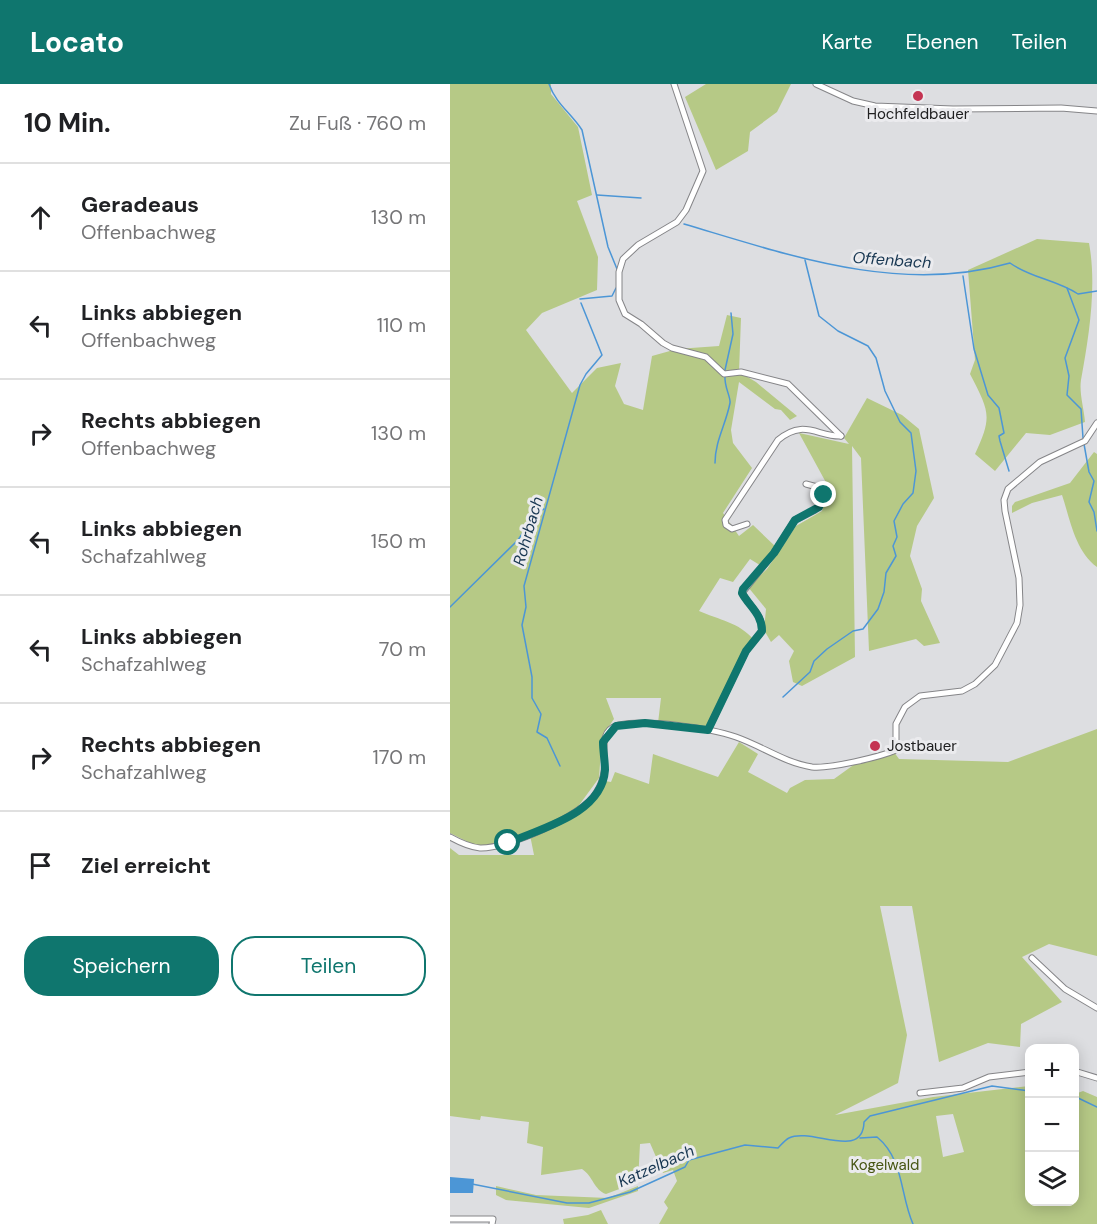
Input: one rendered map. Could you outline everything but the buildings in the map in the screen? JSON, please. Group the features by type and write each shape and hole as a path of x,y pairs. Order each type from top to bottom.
{"street":[{"path":"674,84 703,171 686,210 678,222 638,245 623,259 619,272 620,307 625,314 663,343 706,357 724,374 741,372 788,384 842,434 838,437 821,431 803,430 788,433 778,440 725,520 726,525 732,529 747,524"},
{"path":"816,84 853,101 875,106 953,109 1061,108 1097,111"},
{"path":"450,837 472,847 493,847 508,843 585,806 598,790 605,770 603,742 616,726 645,723 708,730 735,737 787,760 811,766 834,766 896,750 896,724 905,707 920,696 962,691 975,684 994,664 1017,622 1020,605 1019,578 1005,511 1004,500 1008,489 1040,462 1085,441 1097,423"},
{"path":"708,730 746,651 762,631 759,615 748,604 742,593 743,589 774,553 795,520 815,510 823,501 821,488 806,484"},
{"path":"1032,958 1065,988 1097,1008"},
{"path":"920,1093 963,1088 989,1077 1025,1072"},
{"path":"1079,1073 1097,1078"},
{"path":"450,1219 493,1219 492,1224"}],"green space":[{"path":"450,84 551,84 551,94 578,127 592,195 577,201 598,257 597,290 542,313 526,330 572,393 597,368 621,363 615,386 624,404 643,410 652,356 677,349 719,346 727,315 741,318 739,372 756,382 797,416 790,420 781,410 775,409 739,382 731,430 733,443 752,468 723,513 739,536 753,525 777,548 763,567 750,559 733,582 720,578 699,611 735,625 754,640 733,673 706,726 658,723 661,698 606,698 614,719 602,736 599,778 574,812 509,840 485,846 472,844 450,833"},
{"path":"706,84 791,84 777,112 750,132 748,151 716,170 685,97"},
{"path":"1037,239 1089,243 1092,294 1081,385 1085,422 1050,435 1026,433 995,471 975,454 984,431 986,414 985,406 970,374 975,360 968,270"},
{"path":"867,398 902,415 919,429 934,498 917,526 910,556 922,589 921,601 940,643 924,646 916,639 869,651 861,458 852,446 855,657 802,686 793,682 789,661 794,651 779,635 771,642 764,630 766,609 748,587 767,569 796,526 822,511 829,488 799,433 849,444 844,438"},
{"path":"1094,452 1097,454 1097,567 1078,544 1062,495 1032,503 1012,513 1012,506 1015,502 1070,483"},
{"name":"Kogelwald","path":"1097,729 1097,956 1049,944 1022,957 1062,1002 1021,1024 1020,1047 988,1043 939,1062 912,906 880,906 907,1035 898,1083 835,1115 933,1097 1025,1086 1025,1206 1079,1206 1079,1092 1083,1091 1097,1097 1097,1224 659,1224 668,1208 664,1202 677,1181 673,1170 663,1173 650,1143 640,1144 638,1182 606,1194 582,1169 541,1175 543,1147 527,1143 529,1122 481,1116 480,1120 450,1116 450,848 459,855 534,855 530,835 563,821 583,809 592,801 605,781 611,782 615,772 649,784 653,754 718,777 739,742 758,754 748,772 787,793 790,788 805,780 834,779 859,761 894,752 899,759 1008,762","holes":["953,1114 964,1152 943,1157 936,1116"]},
{"path":"496,1186 536,1195 608,1198 638,1186 638,1191 589,1208 506,1200 496,1195"},
{"path":"601,1210 608,1224 564,1224 563,1219 588,1215"}],"water":[{"path":"450,1177 474,1179 473,1193 450,1193"}],"waterway":[{"name":"Rohrbach","path":"549,84 560,103 582,130 608,247 617,269"},
{"name":"Offenbach","path":"597,195 641,198"},
{"name":"Offenbach","path":"684,224 764,248 845,267 886,273 927,275 969,272 1010,263 1078,294 1097,291"},
{"path":"783,697 810,672 814,661 853,631 863,629 878,609 884,592 886,573 896,556 893,546 897,537 894,521 903,504 913,493 916,471 911,433 900,422 885,391 876,358 868,346 838,331 819,316 805,260"},
{"path":"963,276 974,349 988,395 999,408 1004,433 999,436 1009,471"},
{"name":"Rohrbach","path":"580,299 612,296 616,288"},
{"path":"1067,288 1079,320 1065,358 1069,376 1067,395 1081,409 1083,438"},
{"name":"Rohrbach","path":"560,766 547,738 537,732 541,714 532,698 532,677 522,625 526,607 524,586 580,385 602,355 581,303"},
{"path":"725,370 733,334 731,313"},
{"path":"715,463 717,447 730,403 725,376"},
{"path":"1084,444 1089,472 1094,481 1089,502 1094,512 1097,531"},
{"path":"450,607 518,540 537,512 544,509"},
{"name":"Katzelbach","path":"472,1184 567,1203 589,1203 630,1192 685,1167 689,1160 745,1145 778,1148 788,1139 798,1136 846,1141 855,1139 861,1133 864,1122 870,1116 992,1086 1025,1090"},
{"name":"Katzelbach","path":"1078,1098 1097,1107"},
{"path":"860,1138 877,1137 886,1146 897,1167 913,1224"}],"place":[{"name":"Hochfeldbauer","path":"918,96"},
{"name":"Jostbauer","path":"875,746"}],"route":[{"path":"508,843 569,815 593,799 605,770 603,742 612,728 645,723 708,730 746,651 762,631 759,615 748,604 742,593 743,589 759,573 795,520 819,507 824,495"}]}
